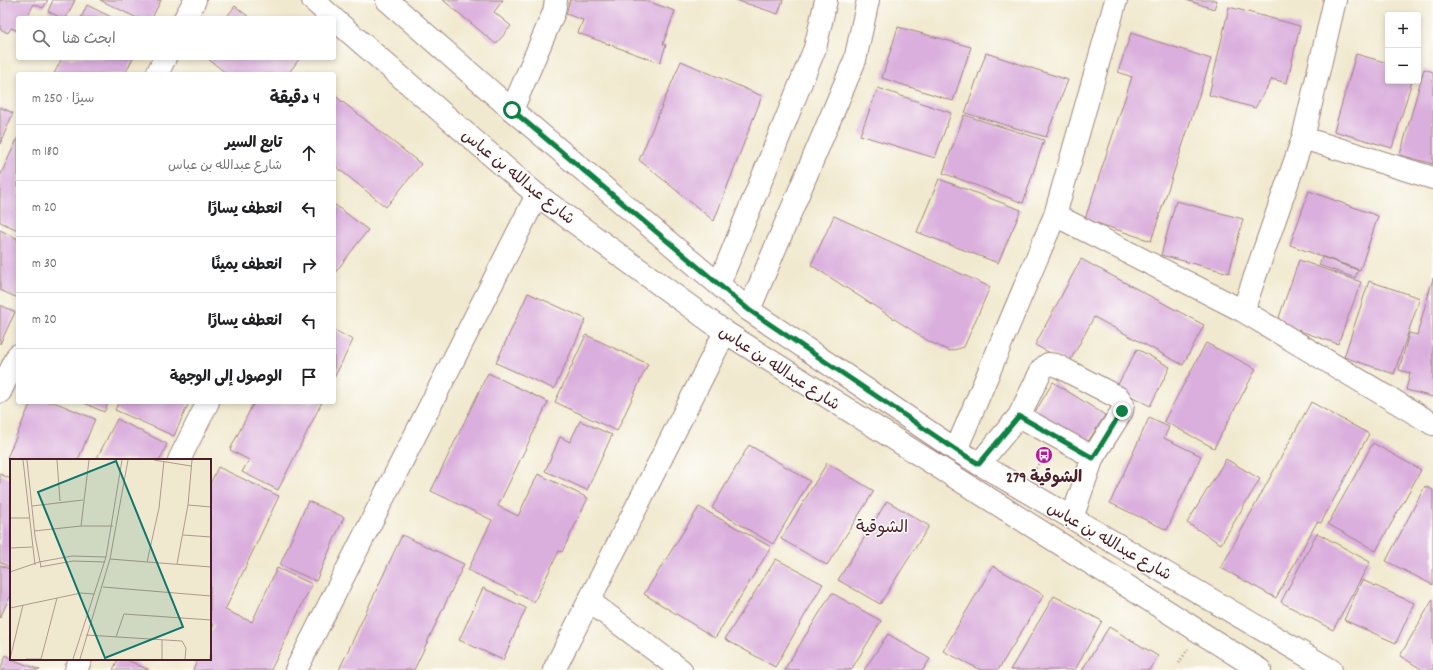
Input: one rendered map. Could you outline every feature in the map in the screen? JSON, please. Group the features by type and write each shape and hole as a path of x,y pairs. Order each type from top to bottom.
{"street":[{"path":"186,16 194,0"},
{"name":"شارع عبدالله بن عباس","path":"313,0 332,16"},
{"name":"شارع عبدالله بن عباس","path":"387,0 512,110 749,310 956,450 1331,670"},
{"path":"512,110 554,12 556,0"},
{"path":"720,284 816,48 826,0"},
{"path":"749,310 855,60 868,0"},
{"path":"956,450 1055,215 1116,0"},
{"path":"1243,311 1303,138 1335,0"},
{"name":"شارع عبدالله بن عباس","path":"336,20 537,195 725,332 1260,670"},
{"path":"158,72 164,60"},
{"path":"1303,138 1433,178"},
{"path":"296,670 537,195"},
{"path":"1055,215 1243,311 1433,424"},
{"path":"554,670 725,332"},
{"path":"0,392 16,360"},
{"path":"979,464 1019,416 1042,369 1048,364 1056,365 1119,398 1123,404 1122,411 1093,458 1072,518"},
{"path":"180,459 207,404"},
{"path":"1019,416 1093,458"},
{"path":"588,601 680,670"},
{"path":"76,670 81,660"}],"building":[{"path":"0,0 48,0 43,8 34,4 28,15 30,16 16,16 16,30 11,28 8,33 0,29"},
{"path":"53,0 75,0 67,16 57,16 48,11"},
{"path":"100,0 161,0 153,16 133,16"},
{"path":"443,0 503,0 494,12 511,26 496,44"},
{"path":"570,0 644,0 675,11 663,44 666,45 660,63 578,33 583,20 566,14"},
{"path":"736,0 783,0 778,14"},
{"path":"1186,0 1217,0 1214,9"},
{"path":"87,5 109,16 82,16"},
{"path":"235,6 248,16 228,16"},
{"path":"1229,7 1300,26 1287,83 1272,79 1255,108 1209,95"},
{"path":"898,27 971,47 953,101 882,78"},
{"path":"1131,33 1211,59 1151,241 1085,219 1132,77 1118,72"},
{"path":"986,53 1068,80 1046,137 965,113"},
{"path":"1356,54 1385,62 1385,84 1411,84 1392,148 1334,131"},
{"path":"61,60 132,60 126,72 55,72"},
{"path":"210,60 298,60 290,72 224,72"},
{"path":"681,61 762,96 714,221 639,160"},
{"path":"1424,69 1433,72 1433,164 1400,155"},
{"path":"878,88 951,113 935,158 860,135"},
{"path":"336,97 421,164 386,207 336,167"},
{"path":"0,107 13,113 0,144"},
{"path":"964,115 1044,140 1023,203 943,173"},
{"path":"16,141 16,229 0,222 0,176"},
{"path":"939,179 1021,210 998,263 917,232"},
{"path":"1309,191 1378,216 1360,270 1290,245"},
{"path":"1176,201 1243,219 1229,273 1161,255"},
{"path":"336,206 368,230 336,271"},
{"path":"834,216 990,287 964,347 950,351 930,342 811,265"},
{"path":"0,230 16,238 16,297 0,290"},
{"path":"1322,257 1358,270 1355,278 1319,265"},
{"path":"1081,259 1204,325 1183,365 1094,317 1069,363 1035,345"},
{"path":"1299,260 1361,282 1338,344 1277,323"},
{"path":"1433,278 1433,397 1406,390 1410,373 1399,370 1409,333 1417,335"},
{"path":"1369,281 1420,298 1394,374 1344,357"},
{"path":"528,293 586,319 554,389 496,363"},
{"path":"0,305 15,312 0,344"},
{"path":"336,331 353,340 336,374"},
{"path":"586,335 648,364 617,431 555,402"},
{"path":"1206,343 1256,369 1214,448 1164,421"},
{"path":"1137,349 1170,367 1150,406 1116,388"},
{"path":"488,373 548,402 498,506 518,516 538,474 588,498 562,552 559,551 534,602 468,570 492,520 431,491"},
{"path":"1053,382 1105,415 1082,451 1031,419"},
{"path":"1311,402 1369,434 1321,523 1317,522 1276,598 1221,568"},
{"path":"30,404 59,404 95,419 78,459 7,458"},
{"path":"86,404 108,404 104,412"},
{"path":"118,404 188,404 174,436 115,410"},
{"path":"253,404 321,404 278,490 242,472 249,460 230,450"},
{"path":"1149,418 1169,427 1164,438 1201,456 1167,530 1110,503"},
{"path":"117,419 167,444 160,459 97,459"},
{"path":"580,421 612,435 587,490 545,471 560,437 570,442"},
{"path":"1373,443 1421,470 1376,551 1328,524"},
{"path":"749,445 810,481 773,544 712,508"},
{"path":"1226,459 1260,479 1221,544 1187,523"},
{"path":"827,463 874,491 827,565 781,539"},
{"path":"218,467 279,496 225,610 252,622 277,568 312,584 271,670 193,670 198,660 211,660 211,632 214,625 211,624 211,482"},
{"path":"0,474 10,479 10,567 0,562"},
{"path":"1425,486 1433,490 1433,585 1386,561"},
{"path":"308,501 344,517 316,581 280,565"},
{"path":"887,501 929,526 880,604 838,580"},
{"path":"699,507 771,547 715,638 644,594"},
{"path":"1317,533 1370,562 1333,630 1281,602"},
{"path":"402,535 464,564 414,670 339,670"},
{"path":"776,559 823,584 775,667 725,639"},
{"path":"0,565 10,570 10,596 0,618"},
{"path":"993,566 1044,595 998,670 981,670 943,651"},
{"path":"1362,580 1414,603 1396,643 1344,620"},
{"path":"483,588 526,608 503,660 459,640"},
{"path":"832,593 881,621 851,670 784,670"},
{"path":"1054,596 1102,621 1075,670 1010,670"},
{"path":"1433,599 1433,670 1423,670 1400,656"},
{"path":"1109,627 1158,656 1149,670 1082,670"},
{"path":"888,634 930,659 923,670 864,670"},
{"path":"6,655 10,660 40,670 0,670"},
{"path":"118,660 127,660 149,670 113,670"}],"place":[{"name":"الشوقية 279","path":"1044,455"}],"district":[{"name":"الشوقية","path":"882,526"}],"route":[{"path":"512,110 749,310 979,464 1019,416 1093,458 1122,411"}]}
